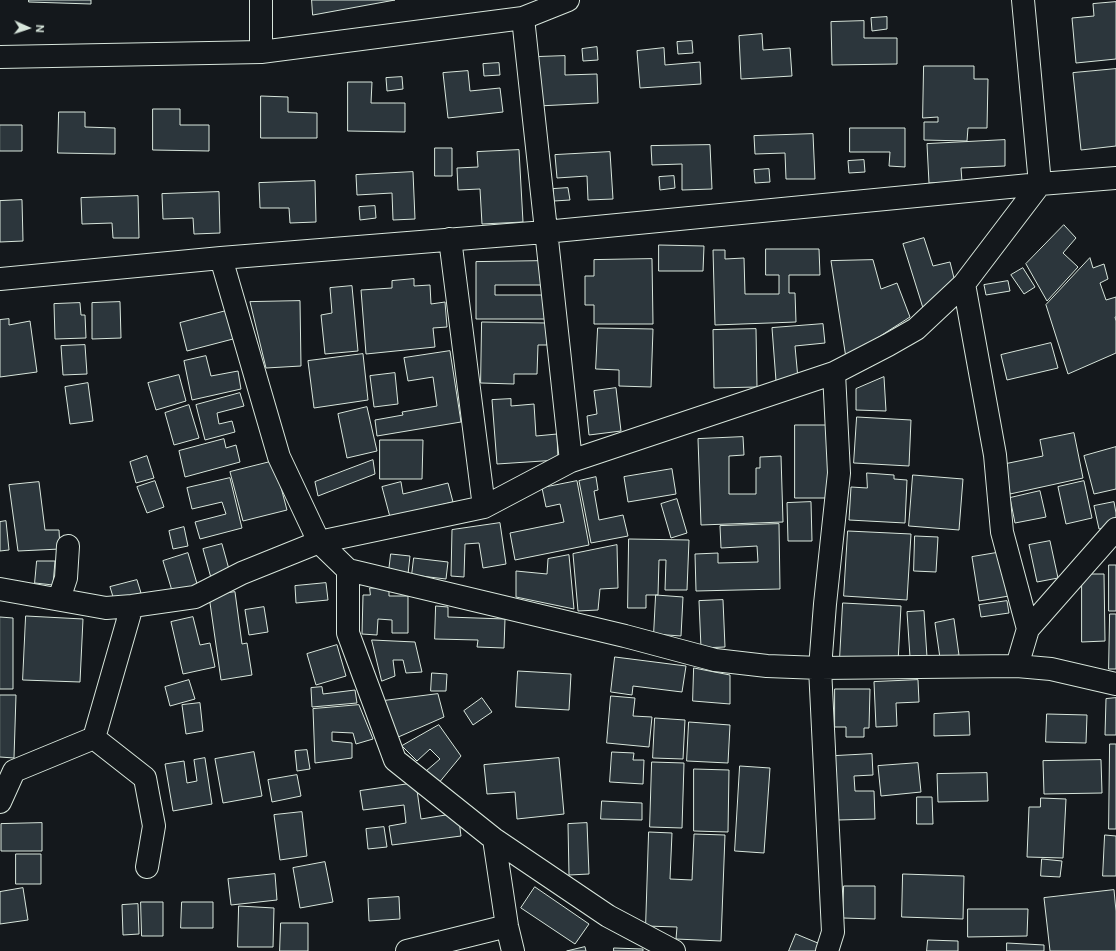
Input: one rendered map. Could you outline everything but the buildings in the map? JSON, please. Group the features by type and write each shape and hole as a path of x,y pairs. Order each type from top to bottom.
{"street":[{"path":"261,0 261,52"},
{"path":"0,57 261,52 523,18 568,0"},
{"path":"0,589 106,608 196,597 242,573 319,542 484,507 571,461 834,373 916,329 964,284 1040,184 1023,0"},
{"path":"523,18 571,461"},
{"path":"0,279 221,258 545,232 1116,178"},
{"path":"450,239 484,507"},
{"path":"221,258 279,457 319,542 348,570 625,636 715,660 768,666 820,668 1017,666 1051,669 1116,684"},
{"path":"964,284 995,455 1002,532 1028,629"},
{"path":"827,951 834,932 820,668 825,604 839,473 834,373"},
{"path":"1017,666 1028,629 1116,529"},
{"path":"59,599 66,578 68,546"},
{"path":"348,570 348,633 395,760 494,839 608,916 674,951"},
{"path":"94,738 132,606"},
{"path":"0,802 14,771 94,738"},
{"path":"94,738 146,778 154,826 147,867"},
{"path":"494,839 512,951"},
{"path":"407,951 507,926"}]}
